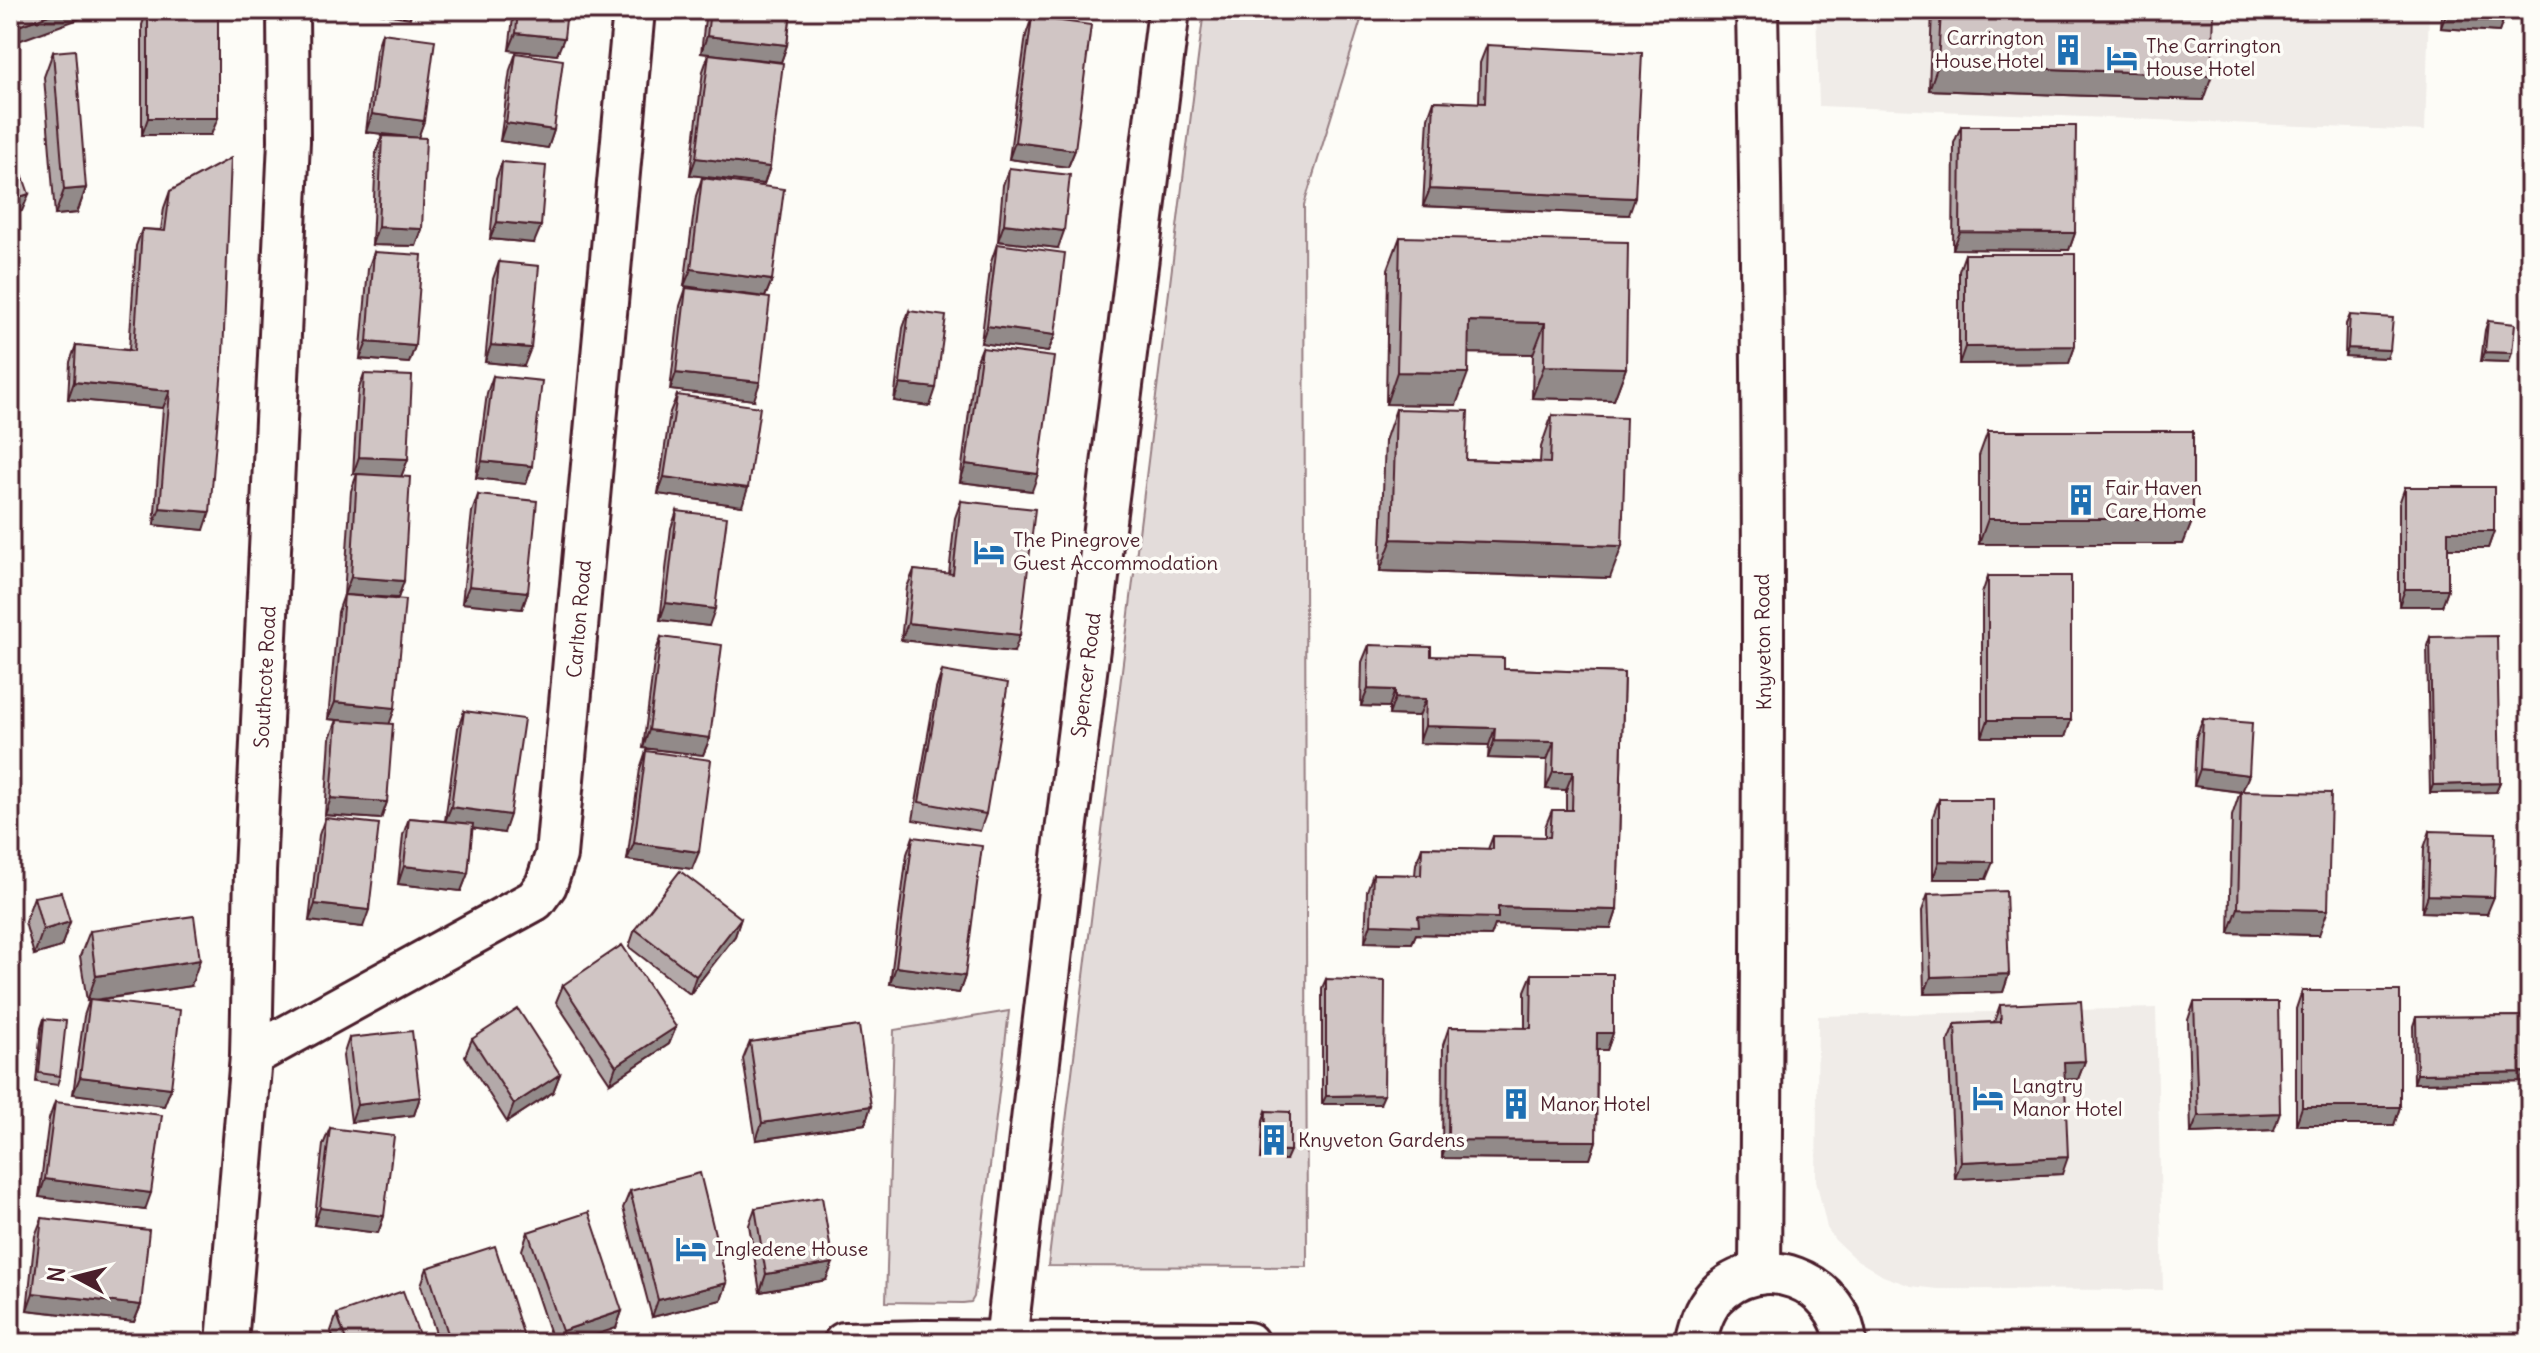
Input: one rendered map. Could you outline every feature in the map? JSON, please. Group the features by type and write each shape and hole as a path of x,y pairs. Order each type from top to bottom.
{"street":[{"name":"Southcote Road","path":"227,1343 251,1056 256,857 289,141 288,10"},
{"name":"Carlton Road","path":"251,1056 535,900 546,885 556,855 576,659 634,10"},
{"name":"Spencer Road","path":"1006,1341 1169,10"},
{"name":"Knyveton Road","path":"1757,10 1763,277 1764,769 1760,1274"},
{"path":"1695,1343 1701,1319 1714,1297 1735,1281 1760,1274 1783,1273 1804,1280 1822,1293 1837,1310 1846,1343"},
{"path":"844,1343 1248,1343"}],"shaded area":[{"path":"1204,10 1364,10 1304,205 1307,1267 1048,1266"},
{"name":"The Carrington House Hotel","path":"1816,10 2429,10 2425,131 1819,106"},
{"name":"Langtry Manor Hotel","path":"2156,1008 2163,1290 1937,1289 1911,1286 1883,1276 1854,1258 1835,1240 1827,1228 1816,1180 1818,1016"},
{"path":"1009,1011 974,1297 971,1302 963,1303 886,1302 894,1030"}],"building":[{"path":"10,10 62,10 10,29"},
{"path":"148,10 218,10 218,118 148,118"},
{"path":"518,10 567,10 564,38 516,33"},
{"path":"710,10 791,10 787,45 707,36"},
{"name":"Carrington House Hotel","path":"1941,10 2214,10 2212,75 1938,65"},
{"path":"2505,10 2505,15 2447,11"},
{"path":"1032,17 1091,25 1075,150 1015,142"},
{"path":"382,33 435,40 424,121 372,114"},
{"path":"1487,45 1642,53 1635,198 1430,189 1434,101 1485,103"},
{"path":"75,50 86,188 64,190 53,52"},
{"path":"516,53 563,60 554,130 506,123"},
{"path":"709,54 783,63 770,167 696,158"},
{"path":"1961,126 2076,126 2075,233 1960,232"},
{"path":"382,136 426,138 422,229 378,227"},
{"path":"10,139 29,194 10,200"},
{"path":"231,158 223,356 210,512 160,508 170,391 74,382 76,345 134,351 142,229 165,231 170,191"},
{"path":"502,162 546,166 541,226 497,222"},
{"path":"1009,168 1070,175 1064,231 1004,224"},
{"path":"702,178 784,189 772,280 691,269"},
{"path":"1400,237 1628,242 1626,368 1544,366 1545,323 1469,321 1468,373 1397,372"},
{"path":"997,244 1065,253 1055,335 987,326"},
{"path":"374,252 422,255 415,346 367,342"},
{"path":"1965,254 2075,254 2075,346 1965,347"},
{"path":"499,262 539,266 531,348 491,345"},
{"path":"686,288 770,298 760,382 676,373"},
{"path":"909,311 946,316 936,388 900,384"},
{"path":"2350,315 2393,318 2390,350 2348,348"},
{"path":"2488,321 2515,324 2512,353 2485,352"},
{"path":"982,348 1054,357 1038,474 966,464"},
{"path":"364,374 412,376 408,459 359,457"},
{"path":"493,376 542,381 532,466 482,461"},
{"path":"677,395 760,407 748,488 664,477"},
{"path":"1396,409 1468,411 1466,460 1550,463 1552,415 1626,418 1622,546 1392,539"},
{"name":"Fair Haven Care Home","path":"1988,431 2193,431 2193,519 1988,519"},
{"path":"357,474 410,477 404,581 351,577"},
{"path":"2405,487 2494,487 2494,531 2448,531 2448,589 2405,589"},
{"path":"478,495 537,501 528,592 469,586"},
{"path":"961,501 1035,509 1020,635 908,623 914,570 953,574"},
{"path":"677,511 727,517 715,609 666,603"},
{"path":"1988,576 2071,576 2071,720 1988,720"},
{"path":"344,595 405,600 395,708 335,702"},
{"path":"2497,636 2500,783 2433,785 2430,637"},
{"path":"661,637 722,645 710,738 649,730"},
{"path":"1369,645 1431,647 1431,656 1504,658 1504,669 1624,673 1617,910 1498,907 1498,918 1418,916 1419,926 1371,924 1373,874 1421,875 1422,847 1493,849 1493,836 1550,837 1552,810 1572,810 1573,772 1553,772 1554,742 1494,741 1495,728 1425,726 1426,699 1395,698 1395,690 1368,689"},
{"path":"942,671 1008,683 986,814 919,802"},
{"path":"464,711 524,719 510,815 451,807"},
{"path":"2203,719 2252,723 2249,775 2200,769"},
{"path":"337,720 393,724 387,802 331,798"},
{"path":"646,751 711,760 699,852 634,843"},
{"path":"10,777 19,808 10,811"},
{"path":"2241,791 2331,793 2328,910 2238,908"},
{"path":"1939,799 1993,799 1993,862 1939,861"},
{"path":"325,818 379,824 369,910 315,904"},
{"path":"409,818 473,824 468,873 404,866"},
{"path":"2430,831 2496,833 2494,897 2428,895"},
{"path":"913,837 982,846 965,976 896,967"},
{"path":"680,871 741,918 696,976 635,929"},
{"path":"2006,891 2009,974 1931,977 1928,894"},
{"path":"61,892 70,922 43,930 34,897"},
{"path":"194,916 200,960 96,976 90,931"},
{"path":"622,945 676,1027 616,1066 563,985"},
{"name":"Manor Hotel","path":"1532,974 1613,974 1613,1033 1597,1033 1596,1141 1448,1140 1449,1027 1531,1028"},
{"path":"1326,979 1385,981 1384,1095 1326,1096"},
{"path":"2302,991 2400,991 2400,1107 2302,1107"},
{"path":"90,999 180,1010 171,1088 80,1077"},
{"name":"Langtry Manor Hotel","path":"2081,1001 2085,1061 2064,1062 2068,1157 1961,1162 1955,1024 2001,1022 2000,1005"},
{"path":"2194,1002 2278,1002 2280,1113 2198,1116"},
{"path":"518,1009 560,1074 514,1104 472,1039"},
{"path":"17,1014 10,1070 10,1018"},
{"path":"2530,1016 2530,1072 2417,1074 2416,1017"},
{"path":"44,1019 66,1021 60,1076 39,1073"},
{"path":"859,1026 871,1106 762,1123 750,1042"},
{"path":"412,1031 420,1097 357,1105 349,1038"},
{"path":"55,1102 162,1115 151,1193 45,1179"},
{"name":"Knyveton Gardens","path":"1266,1111 1290,1112 1290,1151 1265,1150"},
{"path":"330,1128 394,1136 384,1216 320,1208"},
{"path":"700,1173 727,1283 658,1300 630,1191"},
{"path":"822,1197 833,1263 766,1274 755,1208"},
{"path":"589,1212 622,1311 562,1331 528,1232"},
{"path":"42,1218 149,1230 141,1305 33,1293"},
{"path":"495,1246 526,1343 451,1343 427,1268"},
{"path":"403,1291 422,1343 347,1343 337,1314"}],"place":[{"name":"Carrington House Hotel","path":"2068,50"},
{"name":"The Carrington House Hotel","path":"2122,58"},
{"name":"Fair Haven Care Home","path":"2081,500"},
{"name":"The Pinegrove Guest Accommodation","path":"989,552"},
{"name":"Langtry Manor Hotel","path":"1988,1098"},
{"name":"Manor Hotel","path":"1516,1104"},
{"name":"Knyveton Gardens","path":"1274,1140"},
{"name":"Ingledene House","path":"691,1249"}]}
